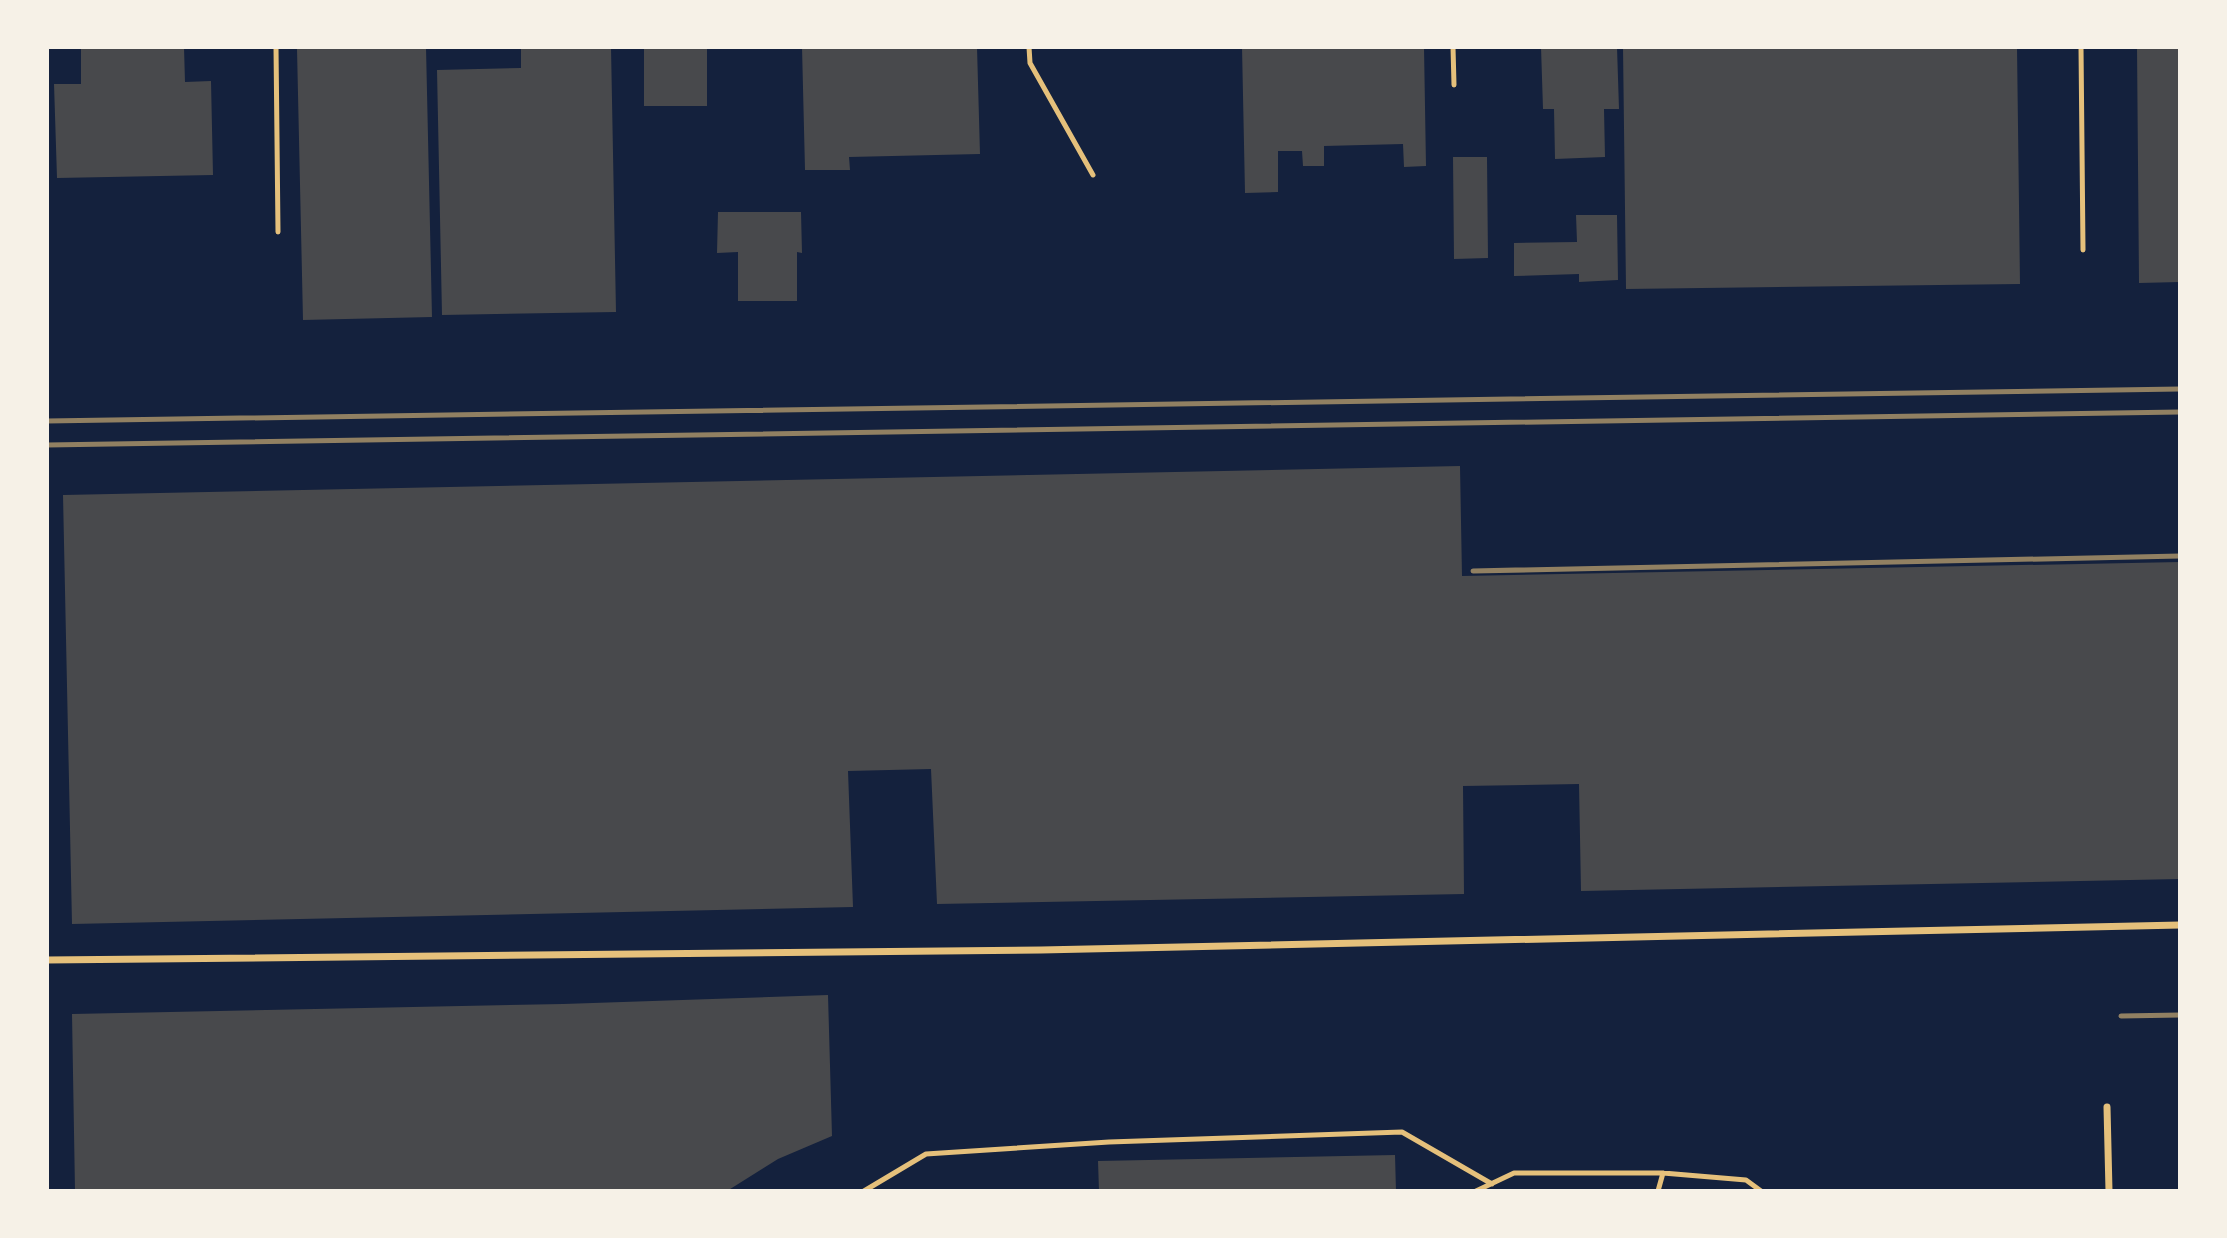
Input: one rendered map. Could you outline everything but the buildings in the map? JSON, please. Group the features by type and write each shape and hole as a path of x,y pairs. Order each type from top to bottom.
{"street":[{"path":"47,960 1041,950 2180,925"},
{"path":"2107,1107 2109,1191"}],"lane":[{"path":"276,47 278,232"},
{"path":"1029,47 1030,63 1093,175"},
{"path":"1453,47 1454,85"},
{"path":"2081,47 2083,250"},
{"path":"864,1191 926,1154 1109,1142 1402,1132 1492,1184"},
{"path":"1476,1191 1514,1173 1663,1173 1746,1180 1762,1191"},
{"path":"1658,1191 1663,1173"}],"railway":[{"path":"47,421 2180,389"},
{"path":"47,445 2180,412"},
{"path":"1473,571 2180,556"},
{"path":"2121,1016 2180,1015"}]}
